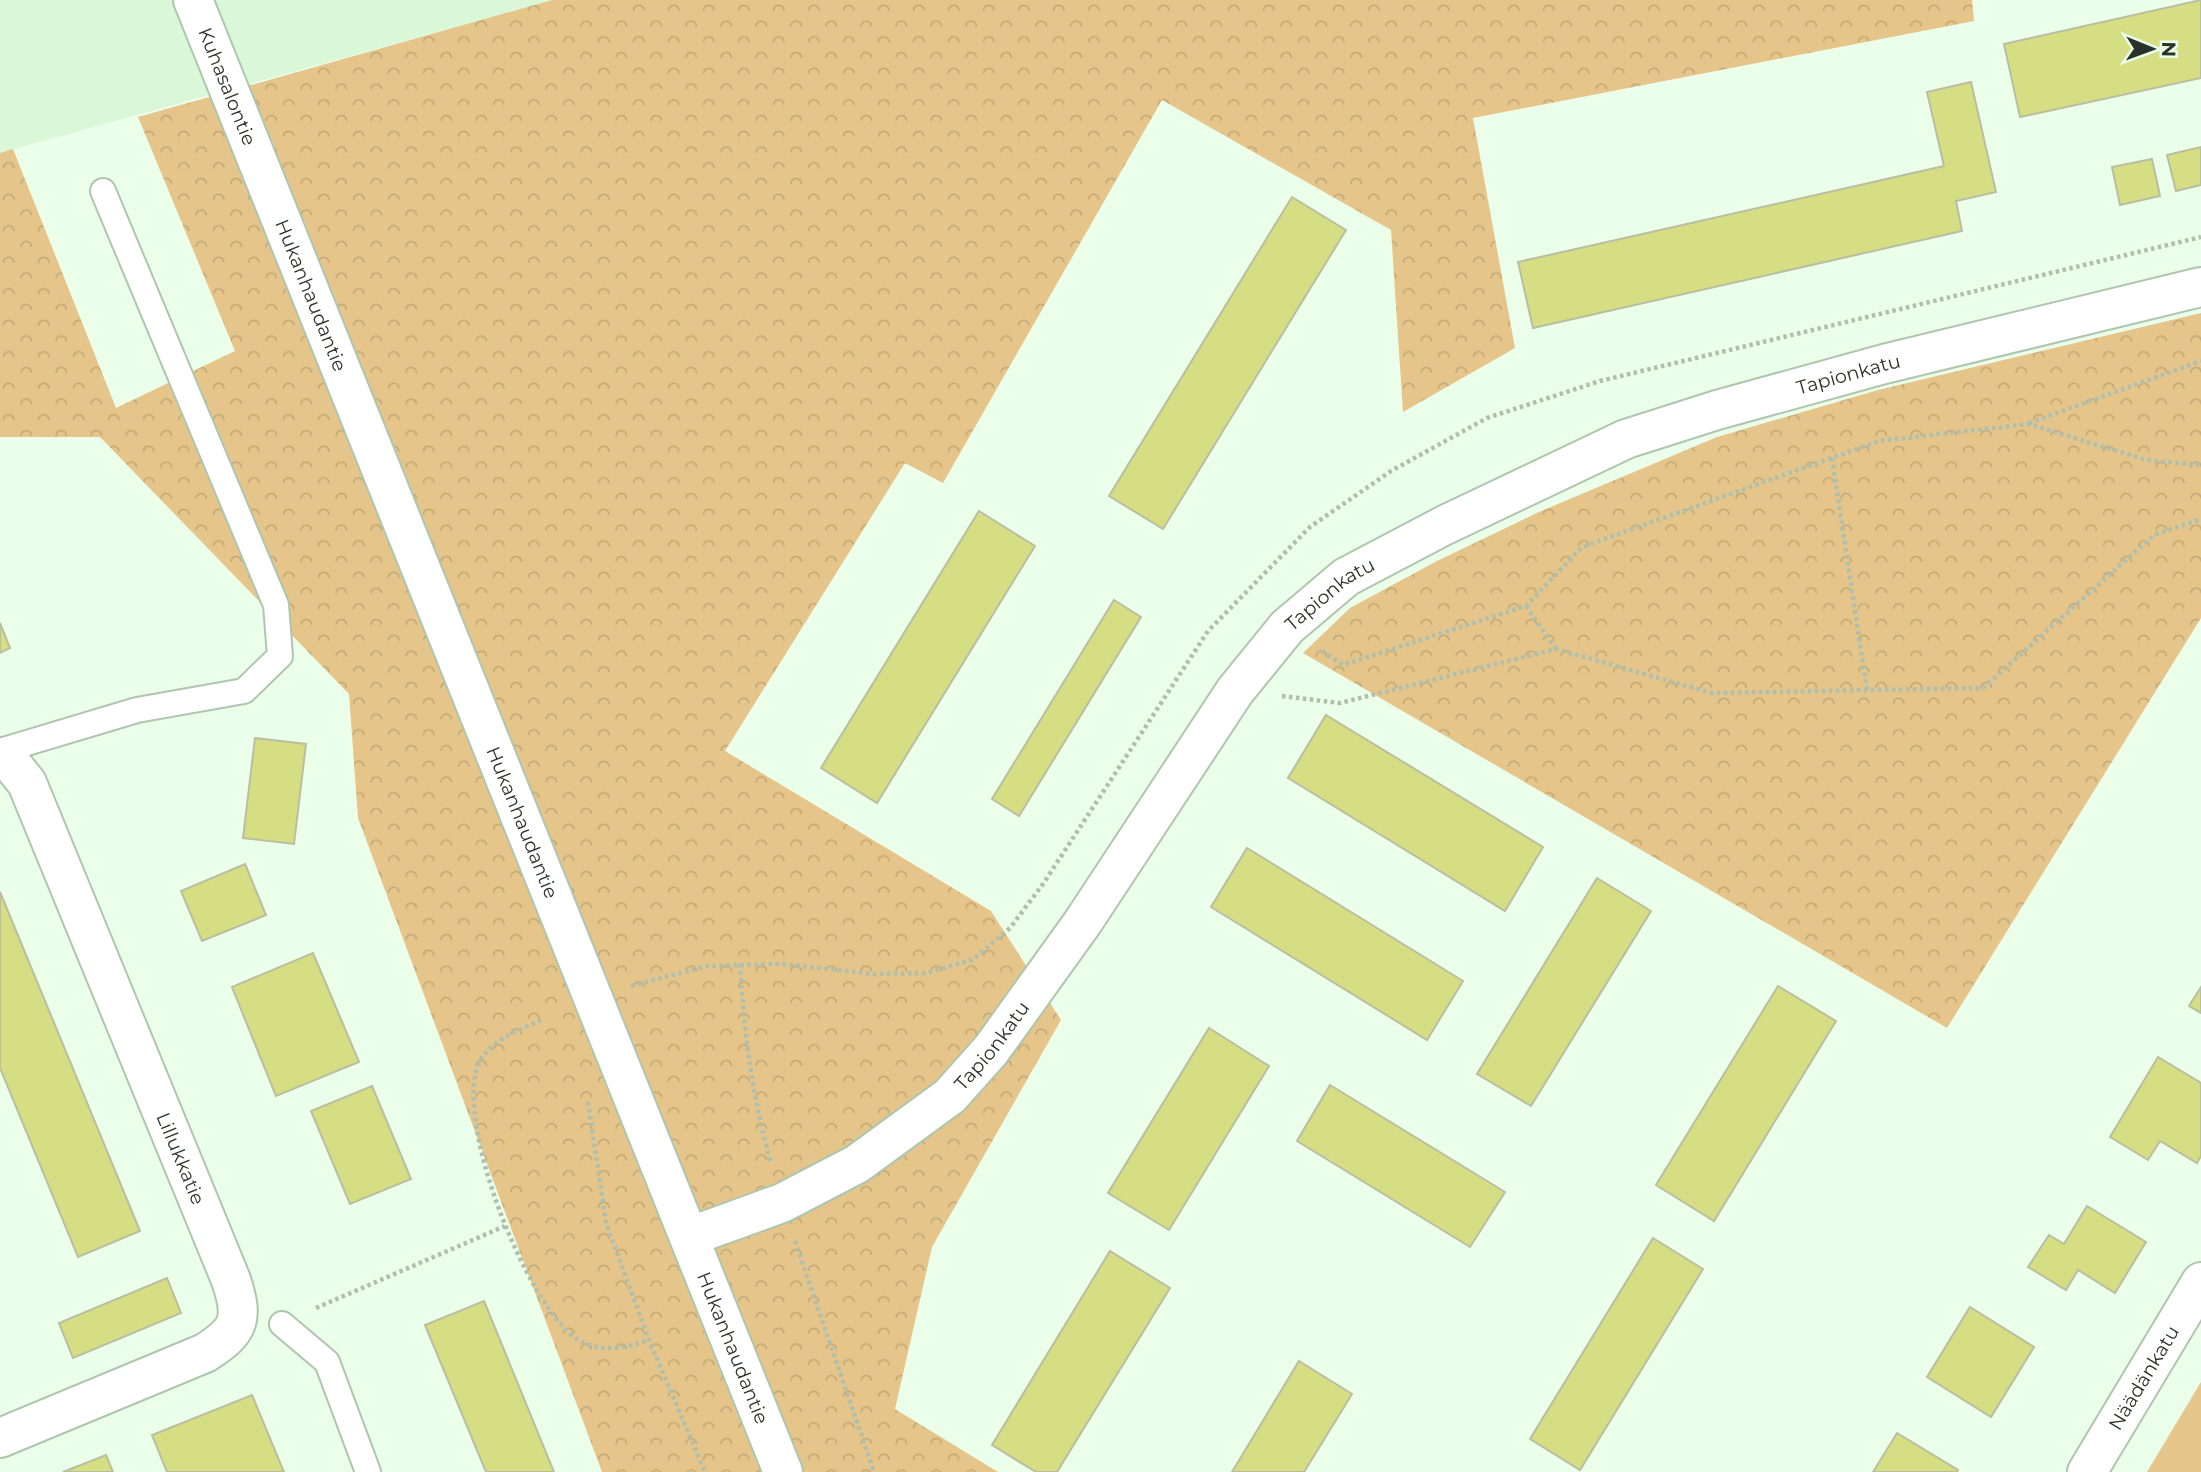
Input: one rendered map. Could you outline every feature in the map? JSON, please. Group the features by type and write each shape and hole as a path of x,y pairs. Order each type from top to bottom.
{"street":[{"name":"Kuhasalontie","path":"193,0 263,173"},
{"name":"Hukanhaudantie","path":"263,173 691,1236 783,1472"},
{"name":"Tapionkatu","path":"691,1236 782,1203 857,1164 950,1096 991,1050 1083,922 1235,691 1287,626 1346,577 1445,525 1626,439 1717,410 1884,364 2201,288"},
{"name":"Lillukkatie","path":"0,757 10,762 27,783 231,1280 237,1298 239,1322 227,1339 205,1353 0,1438"},
{"name":"Näädänkatu","path":"2087,1472 2201,1282"}],"lane":[{"path":"0,751 137,710 244,691 280,656 276,605 103,191"},
{"path":"282,1324 327,1362 368,1472"}],"path":[{"path":"1287,626 1343,664 1526,606 1582,547 1832,458 1880,441 2029,424 2201,360"},
{"path":"2029,424 2146,460 2201,465"},
{"path":"1832,458 1867,691"},
{"path":"1235,691 1340,702 1556,649 1712,693 1983,688 2154,535 2201,519"},
{"path":"1526,606 1556,649"},
{"path":"541,1020 503,1038 480,1061 474,1084 483,1163 505,1226 539,1296 576,1339 593,1347 618,1349 649,1340"},
{"path":"593,1125 606,1223 649,1340 705,1472"},
{"path":"282,1324 505,1226"}],"shaded area":[{"path":"0,0 552,0 0,153"}],"green space":[{"path":"552,0 1972,0 1974,21 1473,118 1515,348 1403,412 1391,230 1162,100 943,483 905,463 725,751 991,911 1061,1020 932,1247 895,1409 998,1472 602,1472 358,818 349,694 100,437 0,437 0,153 13,149 116,408 235,351 138,117"},
{"path":"2201,313 2201,618 1947,1028 1303,653 1350,608 1435,562 1539,512 1717,437 1878,390"},
{"path":"2201,1382 2201,1472 2147,1472"}],"building":[{"path":"2201,0 2201,78 2020,117 2004,44"},
{"path":"1971,82 1996,192 1956,201 1962,231 1533,328 1518,262 1944,166 1927,92"},
{"path":"2201,147 2201,185 2176,191 2167,155"},
{"path":"2152,159 2160,196 2120,205 2112,167"},
{"path":"1292,197 1346,230 1163,529 1109,496"},
{"path":"979,511 1035,546 877,803 821,768"},
{"path":"1114,600 1141,617 1019,816 992,799"},
{"path":"0,623 10,648 0,653"},
{"path":"1326,715 1543,847 1505,911 1288,778"},
{"path":"255,738 306,744 294,844 243,838"},
{"path":"1247,848 1463,981 1427,1040 1211,907"},
{"path":"245,864 266,915 202,941 181,891"},
{"path":"1597,878 1651,911 1531,1106 1477,1074"},
{"path":"0,892 140,1231 78,1257 0,1068"},
{"path":"313,953 359,1062 276,1096 232,987"},
{"path":"1778,986 1836,1021 1714,1221 1656,1185"},
{"path":"2201,987 2201,1013 2189,1006"},
{"path":"1209,1028 1269,1066 1169,1230 1108,1193"},
{"path":"2158,1057 2201,1083 2201,1156 2197,1163 2160,1141 2148,1160 2110,1137"},
{"path":"1330,1085 1505,1192 1470,1247 1297,1141"},
{"path":"372,1086 411,1179 350,1204 311,1111"},
{"path":"2087,1206 2146,1242 2115,1293 2078,1270 2066,1290 2028,1267 2049,1235 2064,1244"},
{"path":"1653,1238 1703,1269 1580,1470 1530,1439"},
{"path":"1110,1251 1170,1288 1057,1472 1036,1472 992,1445"},
{"path":"167,1278 181,1313 73,1358 59,1323"},
{"path":"484,1301 554,1472 486,1472 425,1325"},
{"path":"1970,1307 2034,1347 1991,1417 1927,1377"},
{"path":"1299,1361 1352,1394 1304,1472 1232,1472"},
{"path":"252,1395 284,1472 167,1472 152,1435"},
{"path":"1897,1433 1958,1470 1957,1472 1873,1472"},
{"path":"106,1455 113,1472 63,1472"}]}
